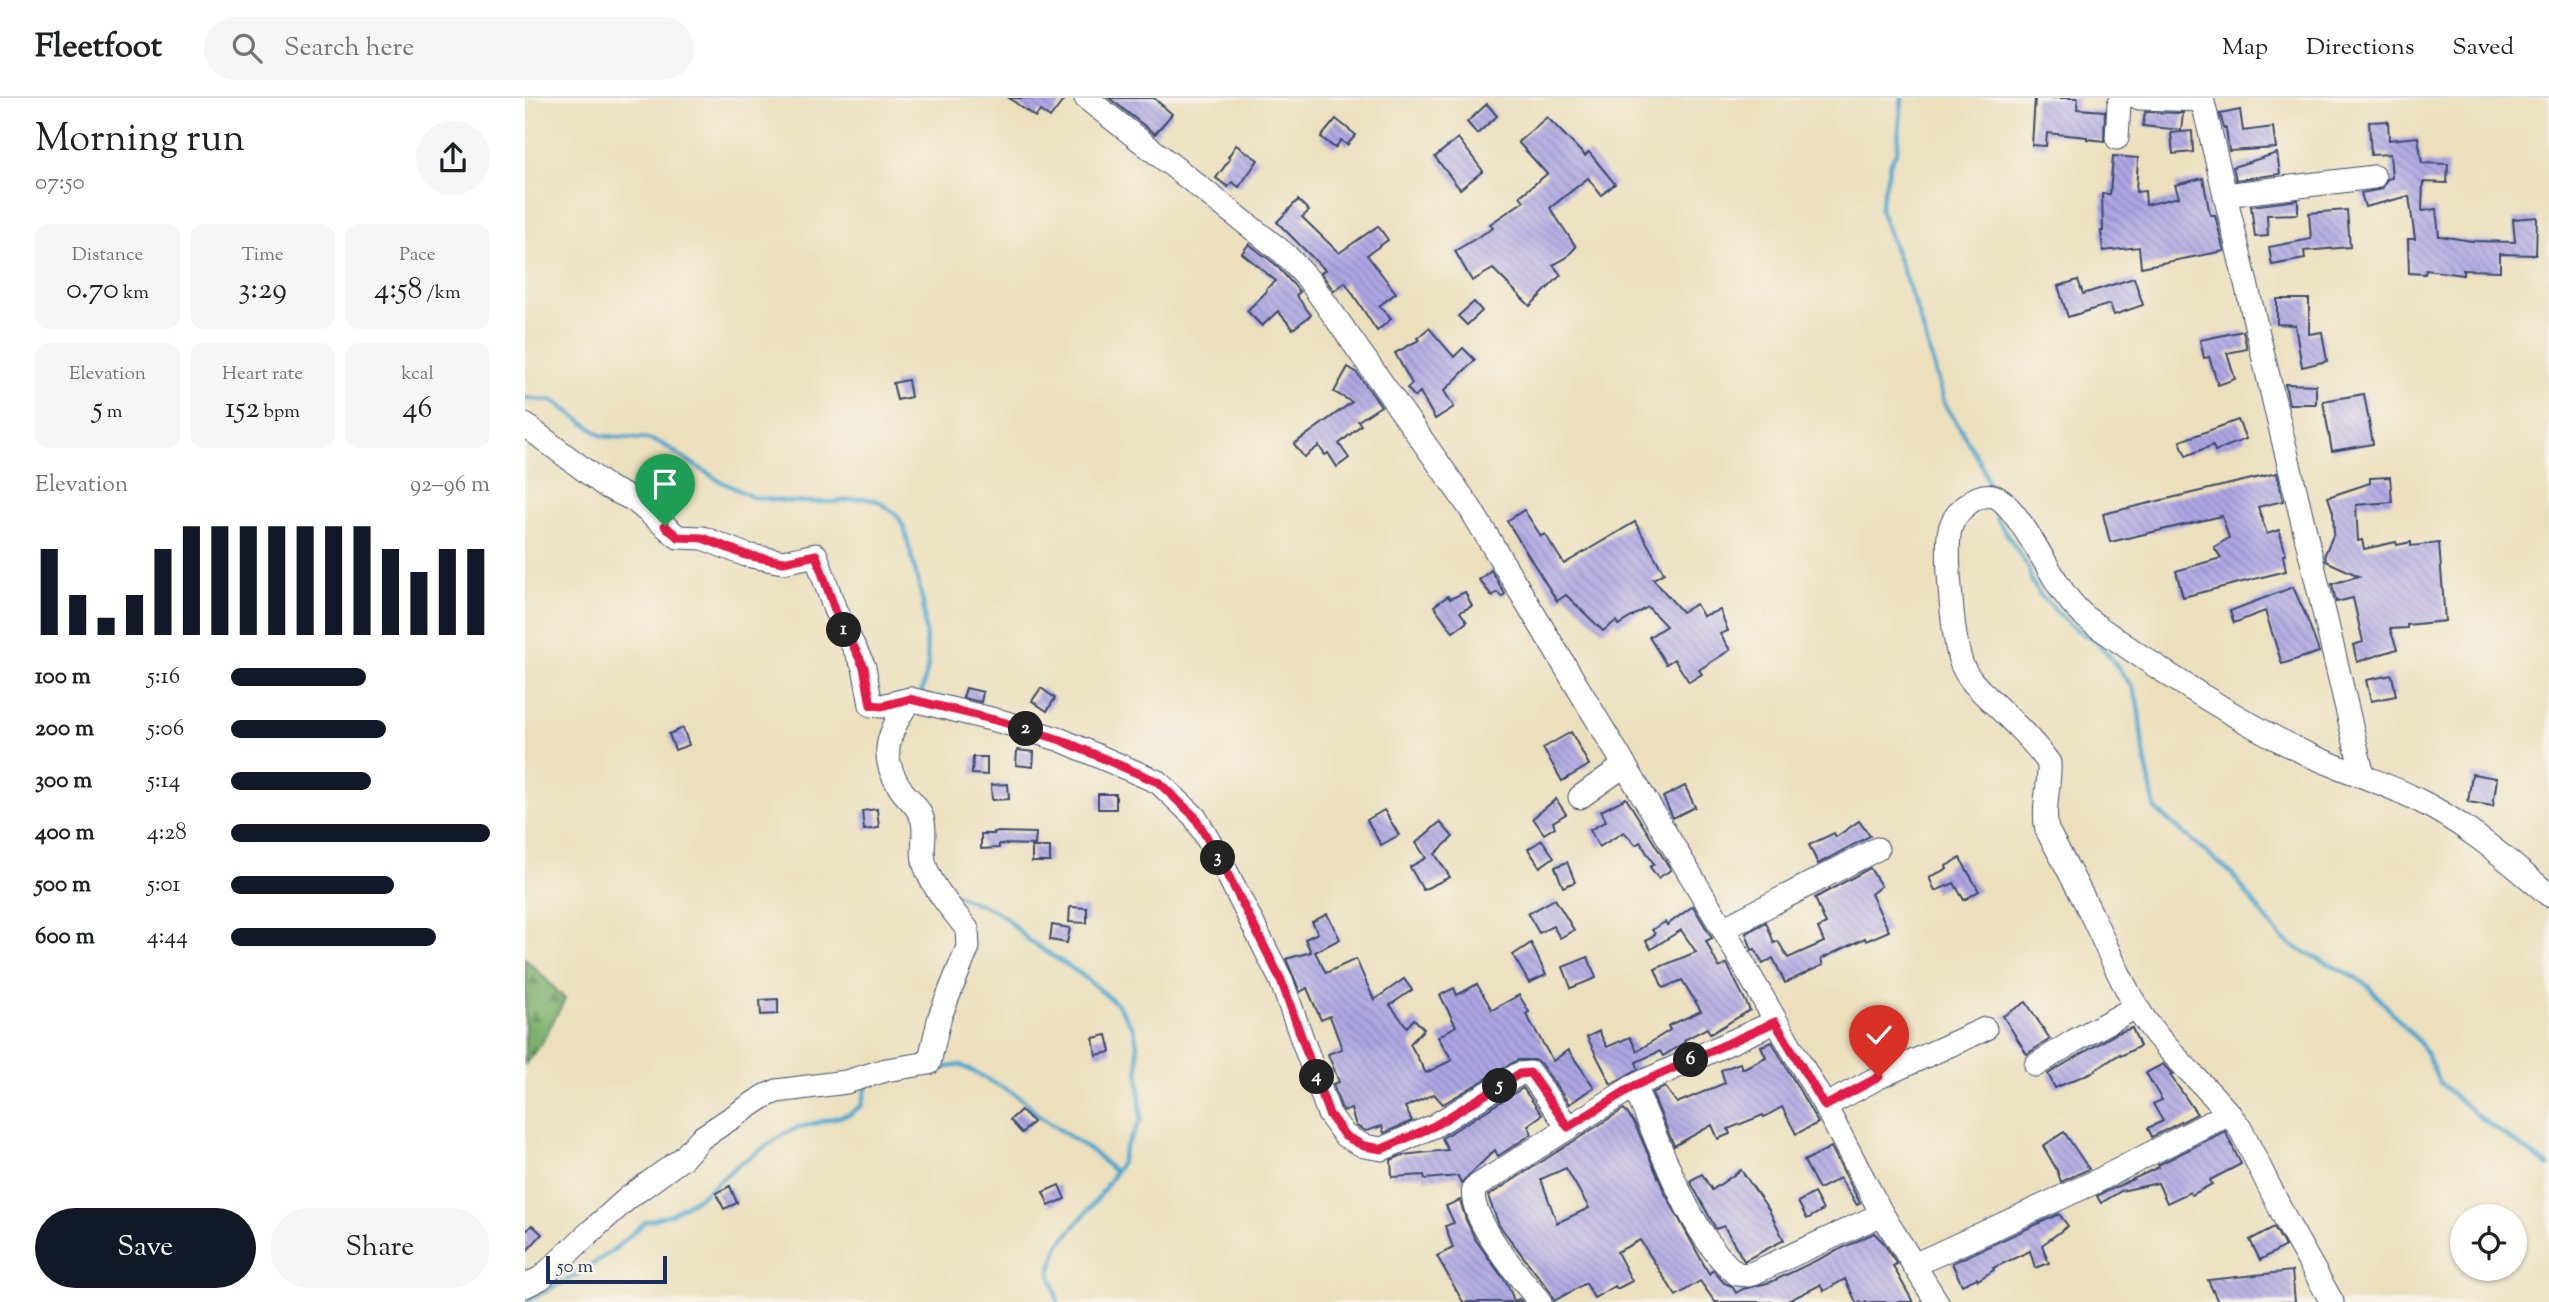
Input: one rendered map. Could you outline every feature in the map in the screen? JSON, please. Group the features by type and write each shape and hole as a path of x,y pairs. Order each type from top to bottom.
{"street":[{"path":"1086,98 1285,254 1309,280 1470,508 1723,929 1825,1106 1882,1214 1937,1302"},
{"path":"2117,138 2119,104 2123,98"},
{"path":"2139,98 2202,99 2320,606 2363,776"},
{"path":"2225,195 2374,177"},
{"path":"525,425 607,488 634,500 678,537 703,538 746,555 783,562 816,555 835,610 864,667 871,705 882,706 910,699 1003,722 1061,740 1158,782 1195,817 1226,871 1281,980 1329,1114 1345,1136 1364,1146 1382,1149 1434,1126 1519,1074 1526,1073 1530,1073 1568,1127"},
{"path":"2332,1302 2289,1226 2240,1128 2229,1113 2171,1055 2136,1007 2047,830 2044,816 2048,799 2049,763 2020,729 1972,683 1961,665 1953,634 1949,543 1950,528 1955,518 1966,506 1982,496 1993,496 2002,501 2025,530 2063,592 2084,617 2232,713 2310,755 2412,797 2449,817 2496,850 2549,895"},
{"path":"525,1286 541,1278 628,1198 683,1158 701,1138 763,1097 777,1091 846,1082 878,1071 929,1063 940,1016 968,947 969,938 967,929 927,871 923,852 922,817 898,783 888,761 887,747 891,729 910,699"},
{"path":"1580,797 1625,765"},
{"path":"1723,929 1877,849"},
{"path":"2036,1065 2136,1007"},
{"path":"1540,1302 1503,1259 1472,1195 1474,1188 1634,1086 1775,1022"},
{"path":"1825,1106 1879,1077 1985,1029"},
{"path":"1634,1086 1696,1224 1712,1250 1737,1274 1749,1275 1882,1214"},
{"path":"1914,1265 2097,1181 2229,1113"}],"green space":[{"path":"525,958 565,999 540,1046 525,1064"}],"building":[{"path":"1009,98 1065,98 1050,118 1040,111 1035,117"},
{"path":"1109,98 1154,98 1172,114 1155,134"},
{"path":"2035,98 2078,98 2077,109 2105,111 2104,141 2047,133 2046,146 2032,145"},
{"path":"1487,104 1497,116 1477,134 1467,122"},
{"path":"2240,110 2243,131 2273,127 2276,148 2229,151 2226,128 2220,114"},
{"path":"2145,112 2183,113 2181,130 2143,126"},
{"path":"1547,117 1585,156 1589,152 1615,184 1601,195 1588,178 1550,208 1576,247 1566,258 1553,265 1561,275 1530,306 1493,269 1472,281 1455,251 1493,228 1490,224 1524,201 1520,196 1547,174 1518,142"},
{"path":"1336,119 1356,135 1347,145 1341,140 1335,148 1321,137"},
{"path":"2388,121 2389,140 2418,137 2422,163 2448,164 2447,183 2423,182 2422,211 2436,209 2439,236 2472,241 2515,242 2513,219 2537,217 2536,255 2500,254 2500,271 2463,270 2463,275 2426,270 2425,274 2409,273 2408,239 2415,239 2409,196 2365,207 2361,193 2382,189 2387,179 2392,178 2390,154 2371,155 2369,122"},
{"path":"2192,131 2193,152 2173,154 2171,133"},
{"path":"1458,138 1483,171 1460,189 1435,157"},
{"path":"1236,145 1258,160 1239,187 1232,182 1228,187 1216,178 1230,159 1228,157"},
{"path":"2277,153 2280,174 2236,180 2233,167"},
{"path":"2113,156 2138,158 2136,192 2145,191 2146,205 2179,197 2175,185 2203,178 2210,215 2215,215 2224,251 2141,267 2139,247 2103,251 2102,194 2110,194"},
{"path":"1298,200 1309,211 1302,217 1339,253 1378,226 1388,240 1367,255 1396,293 1379,306 1391,319 1377,331 1345,282 1334,291 1321,273 1325,270 1277,222"},
{"path":"2298,200 2298,214 2267,215 2268,236 2255,237 2251,206"},
{"path":"2347,210 2350,247 2304,251 2305,259 2272,265 2269,247 2311,239 2309,213"},
{"path":"1249,244 1275,264 1300,292 1296,295 1311,315 1293,329 1278,311 1262,326 1247,311 1276,281 1242,253"},
{"path":"2134,278 2143,305 2114,315 2110,304 2068,317 2058,286 2078,280 2083,294"},
{"path":"2277,299 2309,299 2309,334 2322,332 2327,361 2302,367 2295,325 2277,324"},
{"path":"1474,302 1482,311 1467,325 1458,316"},
{"path":"1429,328 1454,357 1463,348 1475,360 1444,391 1454,407 1435,419 1420,392 1415,397 1407,388 1412,384 1395,353 1419,340 1417,338"},
{"path":"2243,331 2247,349 2227,353 2235,379 2218,385 2209,357 2204,358 2200,340"},
{"path":"1348,367 1356,372 1381,406 1358,421 1361,425 1339,444 1349,458 1337,467 1328,453 1325,455 1319,446 1304,457 1294,444 1352,402 1334,392"},
{"path":"908,380 911,397 897,400 893,383"},
{"path":"2285,384 2316,385 2316,404 2289,404"},
{"path":"2364,394 2373,444 2332,451 2323,401"},
{"path":"2238,420 2246,439 2215,451 2213,445 2186,456 2180,441"},
{"path":"2277,473 2283,501 2258,507 2267,534 2279,530 2286,554 2283,555 2286,571 2183,597 2176,571 2221,558 2214,547 2229,538 2222,516 2110,542 2103,514"},
{"path":"2390,477 2392,502 2356,505 2358,541 2362,540 2364,549 2396,542 2397,545 2411,542 2411,546 2439,543 2445,621 2390,629 2397,649 2357,662 2353,645 2363,642 2353,598 2336,602 2332,584 2359,576 2326,561 2325,554 2334,533 2333,512 2328,497 2370,483 2370,478"},
{"path":"1524,510 1541,536 1545,534 1564,564 1635,522 1664,573 1653,579 1682,612 1696,604 1703,616 1720,610 1728,631 1720,634 1730,650 1699,670 1702,674 1689,682 1674,659 1666,664 1649,637 1666,626 1648,607 1618,625 1616,621 1603,631 1566,595 1557,601 1507,521"},
{"path":"1491,570 1505,594 1502,597 1497,592 1492,596 1479,580"},
{"path":"2293,587 2319,652 2282,664 2265,611 2234,623 2230,611"},
{"path":"1465,592 1472,606 1460,612 1467,622 1453,632 1434,606 1448,596 1450,599"},
{"path":"2392,675 2396,696 2371,701 2366,680"},
{"path":"966,688 983,692 981,702 963,698"},
{"path":"1041,688 1055,698 1047,711 1032,701"},
{"path":"683,728 689,745 675,750 669,734"},
{"path":"1571,732 1589,765 1562,781 1543,748"},
{"path":"1017,750 1034,752 1033,767 1016,765"},
{"path":"973,757 987,757 987,775 972,774"},
{"path":"2472,774 2497,778 2493,806 2468,802"},
{"path":"1008,784 1009,799 992,800 991,785"},
{"path":"1685,786 1695,807 1673,818 1663,797"},
{"path":"1098,794 1116,794 1116,809 1098,809"},
{"path":"1626,798 1671,870 1658,878 1650,867 1654,864 1640,842 1636,845 1624,832 1599,847 1590,830 1606,821 1601,811"},
{"path":"1556,799 1566,814 1553,822 1555,827 1544,834 1533,818"},
{"path":"877,809 879,828 864,830 862,811"},
{"path":"1384,810 1399,835 1381,845 1367,820"},
{"path":"1859,821 1870,836 1818,864 1809,845 1834,833 1836,837"},
{"path":"1440,822 1453,837 1435,854 1450,877 1423,890 1410,867 1426,858 1416,843"},
{"path":"1036,833 1035,845 999,844 999,848 981,849 981,834"},
{"path":"1542,840 1554,857 1540,867 1528,849"},
{"path":"1032,847 1050,847 1050,862 1032,862"},
{"path":"1960,858 1979,891 1964,900 1954,883 1935,891 1929,877 1947,869 1946,866"},
{"path":"1567,862 1575,882 1563,887 1555,867"},
{"path":"1870,868 1881,886 1871,894 1889,931 1866,941 1865,938 1821,959 1823,965 1785,983 1773,958 1763,964 1755,949 1752,950 1746,933 1766,922 1774,943 1778,941 1788,958 1824,942 1818,928 1826,924 1815,898"},
{"path":"1555,899 1574,930 1560,938 1553,926 1539,933 1528,914"},
{"path":"1693,906 1712,938 1706,941 1719,968 1727,964 1750,1010 1710,1034 1707,1028 1684,1040 1685,1042 1663,1056 1660,1051 1636,1062 1638,1069 1611,1084 1587,1037 1599,1031 1607,1047 1630,1037 1637,1051 1670,1030 1668,1026 1701,1011 1682,980 1663,988 1655,969 1696,952 1681,930 1651,949 1646,941 1655,934 1652,930 1665,922 1667,925"},
{"path":"1070,907 1087,908 1087,923 1069,922"},
{"path":"1327,914 1340,939 1315,952 1326,973 1356,959 1374,1000 1404,979 1412,990 1390,1005 1407,1027 1414,1019 1424,1029 1410,1044 1426,1073 1452,1060 1438,1037 1456,1026 1440,995 1454,988 1457,995 1477,984 1492,1010 1519,995 1529,1012 1526,1014 1553,1061 1568,1050 1594,1087 1569,1104 1541,1064 1535,1060 1518,1060 1443,1104 1434,1094 1405,1107 1412,1121 1384,1133 1382,1126 1366,1131 1356,1126 1351,1109 1344,1111 1341,1107 1333,1084 1339,1082 1328,1054 1342,1049 1330,1016 1321,1020 1307,988 1300,992 1286,959 1311,952 1305,939 1318,933 1312,922"},
{"path":"1052,925 1070,928 1067,943 1050,940"},
{"path":"1531,943 1546,975 1529,983 1513,955"},
{"path":"1588,957 1596,978 1571,988 1563,967"},
{"path":"778,999 778,1014 761,1015 760,1000"},
{"path":"2026,1002 2050,1039 2027,1054 2003,1016"},
{"path":"2132,1028 2140,1046 2055,1088 2048,1074 2117,1033"},
{"path":"1107,1035 1111,1052 1096,1055 1093,1038"},
{"path":"1772,1042 1818,1123 1796,1134 1782,1107 1764,1117 1763,1115 1728,1129 1730,1134 1718,1139 1712,1125 1674,1146 1652,1093 1665,1087 1677,1103 1725,1083 1721,1070 1740,1063 1742,1069 1766,1057 1761,1046"},
{"path":"2163,1064 2197,1114 2152,1137 2148,1128 2163,1121 2153,1104 2162,1100 2146,1073"},
{"path":"1523,1088 1542,1115 1528,1125 1532,1134 1498,1156 1495,1150 1461,1183 1458,1176 1425,1179 1424,1175 1392,1177 1391,1160 1403,1155 1448,1150 1442,1138"},
{"path":"1624,1109 1635,1124 1665,1193 1709,1274 1713,1270 1724,1283 1732,1286 1736,1293 1771,1282 1874,1233 1897,1264 1893,1266 1913,1302 1856,1302 1845,1279 1824,1291 1820,1285 1786,1302 1715,1302 1700,1281 1676,1296 1640,1240 1617,1252 1632,1281 1617,1289 1615,1286 1594,1298 1586,1283 1554,1301 1551,1293 1499,1225 1488,1196","holes":["1566,1168 1589,1208 1557,1223 1541,1179"]},
{"path":"1021,1110 1033,1122 1022,1133 1010,1120"},
{"path":"2225,1131 2241,1164 2210,1180 2212,1184 2192,1195 2190,1192 2167,1203 2158,1183 2121,1191 2101,1203 2097,1196 2159,1167 2158,1165"},
{"path":"2064,1132 2089,1169 2061,1182 2043,1146"},
{"path":"1831,1147 1860,1203 1857,1205 1840,1178 1819,1189 1804,1161"},
{"path":"1741,1170 1769,1210 1784,1240 1744,1261 1724,1226 1716,1229 1690,1181 1702,1174 1712,1190"},
{"path":"1059,1185 1065,1199 1049,1206 1043,1192"},
{"path":"730,1186 737,1203 724,1209 716,1193"},
{"path":"1814,1193 1823,1210 1807,1219 1798,1202"},
{"path":"1460,1200 1475,1239 1508,1285 1514,1301 1519,1299 1522,1302 1463,1302 1437,1256 1453,1248 1445,1226 1454,1223 1446,1206"},
{"path":"2059,1214 2068,1226 2042,1245 2049,1263 2035,1268 2030,1251 1993,1268 1994,1270 1978,1280 1977,1278 1962,1285 1952,1263"},
{"path":"532,1225 542,1234 525,1253 525,1232"},
{"path":"2274,1227 2285,1246 2260,1260 2250,1240"},
{"path":"2292,1271 2295,1302 2218,1302 2208,1280"}],"waterway":[{"path":"1902,98 1897,151 1890,164 1880,209 1918,312 1945,405 1983,468 1989,488"},
{"path":"525,398 554,401 602,436 648,439 662,444 718,480 752,497 792,502 834,502 864,498 878,501 897,515 904,527 923,602 928,666 921,695"},
{"path":"1994,507 1997,519 2028,567 2032,582 2040,595 2071,626 2096,642 2133,688 2155,809 2232,874 2280,937 2368,986 2419,1042 2439,1082 2479,1117 2549,1166"},
{"path":"951,893 994,910 1006,918 1028,940 1082,975 1118,1005 1134,1030 1141,1120 1125,1148 1121,1163 1099,1197 1059,1245 1050,1272 1058,1302"},
{"path":"935,1069 961,1065 1013,1093 1039,1116 1093,1152 1115,1172"},
{"path":"525,1302 575,1276 612,1251 645,1222 671,1214 701,1196 738,1165 784,1134 850,1114 862,1105 867,1086"}],"route":[{"path":"665,526 678,537 703,538 746,555 783,562 816,555 835,610 864,667 871,705 882,706 910,699 1003,722 1061,740 1158,782 1195,817 1226,871 1281,980 1329,1114 1345,1136 1364,1146 1382,1149 1400,1142 1434,1126 1519,1074 1526,1073 1530,1073 1568,1127 1634,1086 1775,1022 1825,1106 1879,1077"}]}
